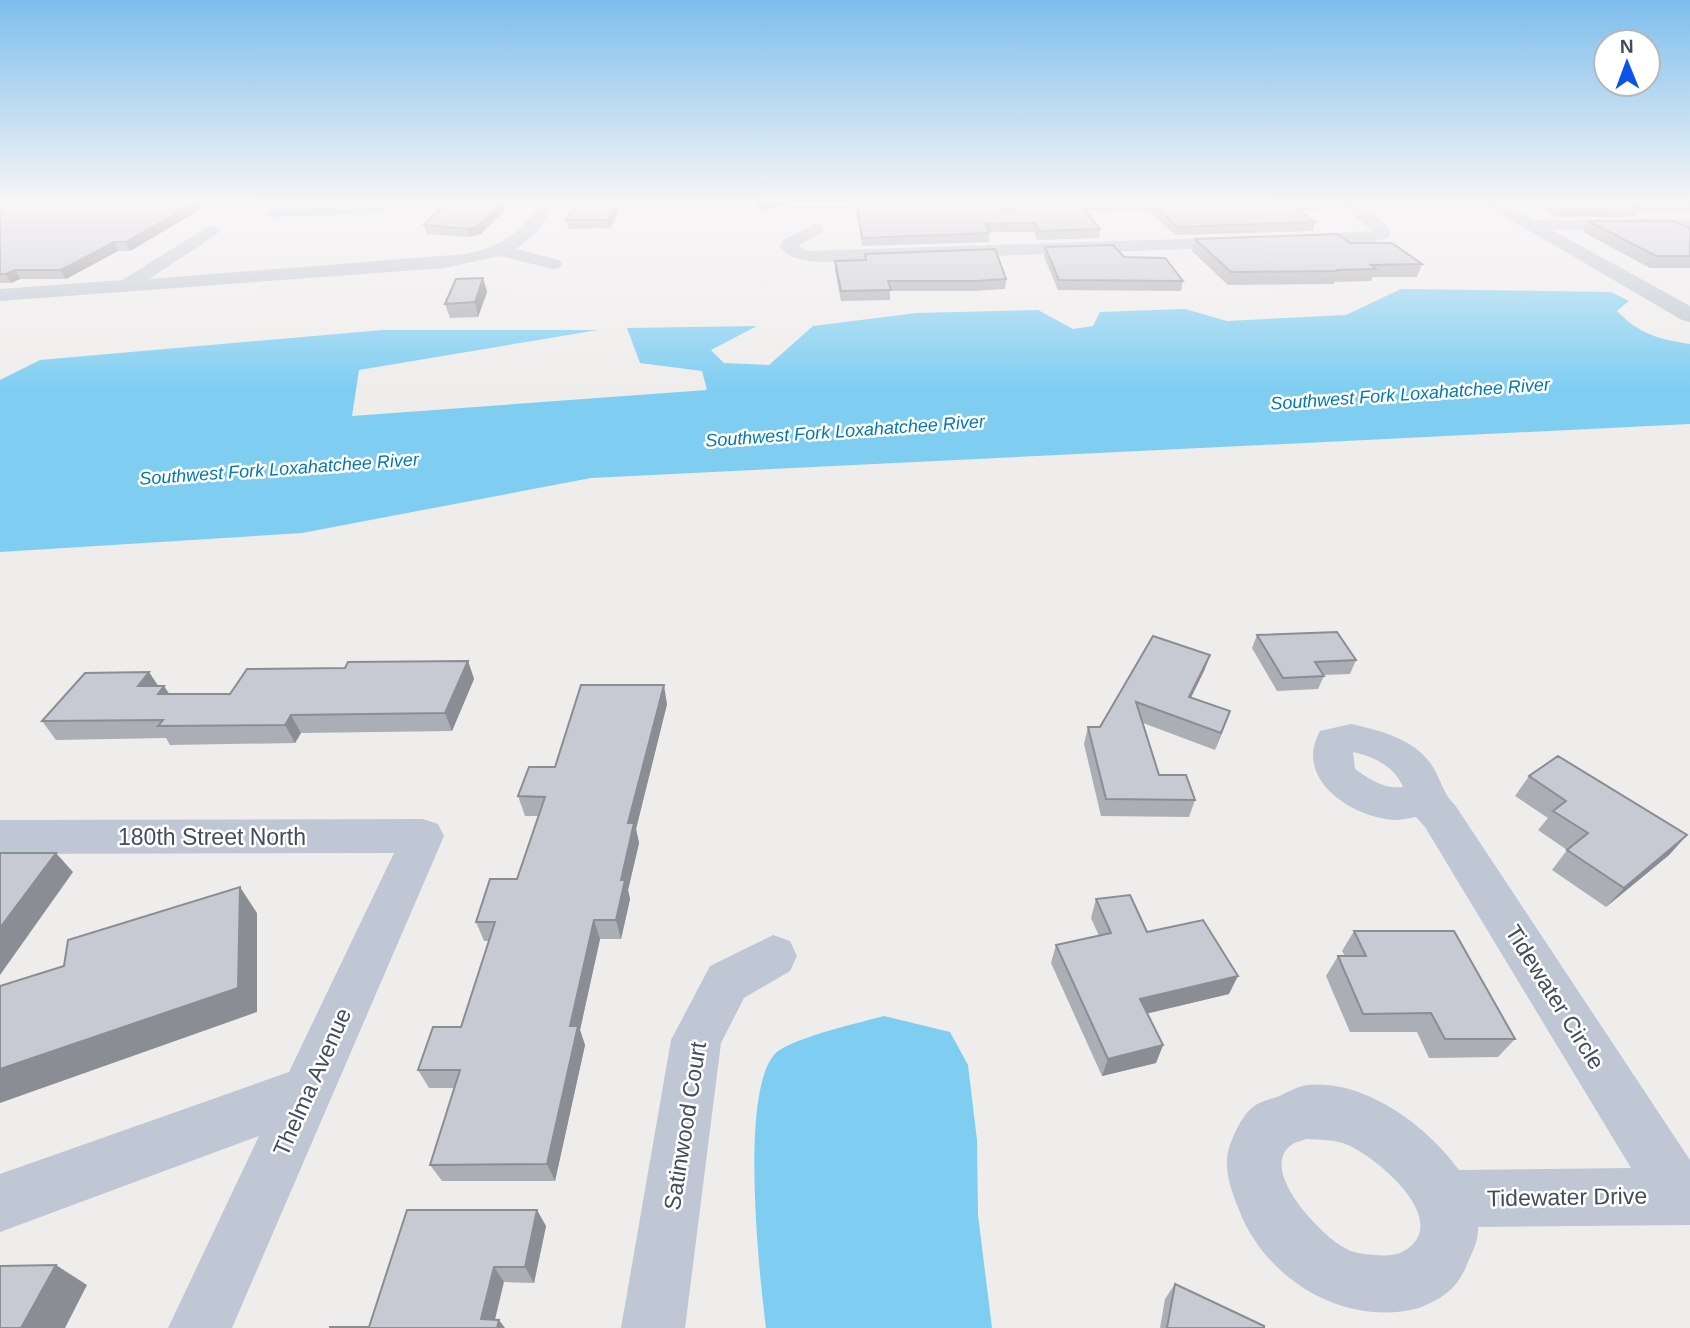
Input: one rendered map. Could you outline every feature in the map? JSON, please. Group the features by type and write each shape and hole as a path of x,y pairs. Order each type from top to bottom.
{"street":[{"path":"127,285 158,265"},
{"path":"0,295 431,265"},
{"path":"1600,265 1690,315"},
{"name":"Tidewater Circle","path":"1425,801 1440,816 1685,1196"},
{"name":"180th Street North","path":"0,838 423,836"},
{"name":"Thelma Avenue","path":"200,1328 423,836"},
{"name":"Satinwood Court","path":"653,1328 696,1040 727,982 773,956"},
{"path":"0,1203 307,1092"},
{"name":"Tidewater Drive","path":"1444,1199 1685,1196"}],"water":[{"name":"Southwest Fork Loxahatchee River","path":"1401,289 1611,292 1629,301 1617,311 1633,325 1668,340 1690,344 1690,424 591,478 302,533 0,552 0,380 40,360 383,330 598,330 359,370 352,416 707,390 702,371 640,363 627,328 757,326 711,350 724,363 769,365 813,326 917,313 1038,310 1073,329 1093,326 1100,312 1185,309 1227,321 1346,315"},
{"path":"884,1016 950,1032 968,1065 977,1140 978,1215 992,1328 766,1328 756,1228 755,1186 757,1107 764,1076 774,1055 794,1043"}],"building":[{"path":"0,265 71,265 61,270 15,270 0,274"},
{"path":"836,265 1001,265 1006,279 888,281 891,290 841,291"},
{"path":"1053,265 1170,265 1183,281 1059,280"},
{"path":"1223,265 1372,265 1376,269 1336,270 1338,271 1231,272"},
{"path":"483,278 475,302 445,304 456,279"},
{"path":"1337,632 1356,660 1315,662 1324,676 1283,678 1257,635"},
{"path":"1153,636 1210,655 1189,697 1230,711 1221,733 1136,702 1159,775 1186,775 1195,800 1106,799 1088,727 1100,727"},
{"path":"468,661 445,713 291,715 285,725 158,726 163,720 42,721 85,673 149,672 138,686 164,686 158,694 230,694 247,669 345,668 348,662"},
{"path":"581,685 664,685 628,823 634,823 621,880 625,880 616,920 594,920 570,1026 578,1026 547,1164 430,1165 460,1070 418,1070 433,1027 461,1027 495,922 476,922 490,879 517,879 545,797 518,796 529,767 555,767"},
{"path":"1558,756 1687,835 1624,888 1567,850 1588,833 1553,811 1566,801 1529,776"},
{"path":"0,853 56,853 0,928"},
{"path":"240,887 238,988 0,1069 0,986 64,966 68,940"},
{"path":"1130,895 1147,932 1203,920 1238,976 1140,999 1163,1045 1108,1059 1056,945 1111,933 1096,899"},
{"path":"1354,931 1454,931 1515,1039 1445,1039 1431,1013 1363,1014 1338,956 1366,956"},
{"path":"407,1210 537,1210 525,1267 494,1267 481,1319 499,1320 497,1328 330,1328 369,1327"},
{"path":"56,1265 21,1328 0,1328 0,1266"},
{"path":"1175,1284 1264,1326 1264,1328 1167,1328"}]}
